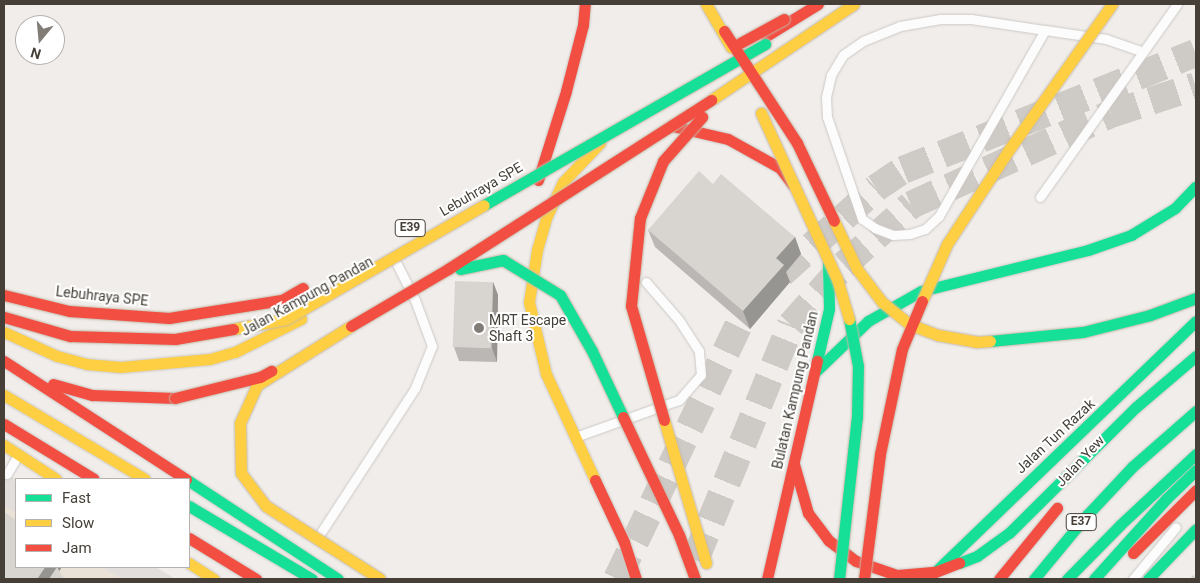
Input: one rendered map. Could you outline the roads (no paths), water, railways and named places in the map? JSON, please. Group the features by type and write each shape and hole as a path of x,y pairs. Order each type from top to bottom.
{"main road":[{"path":"538,180 566,91 583,25 585,4"},
{"path":"706,4 797,143 857,269 882,302 909,324 938,335 976,342 1018,340 1083,332 1150,315 1196,298"},
{"path":"724,52 808,4"},
{"path":"599,144 818,4"},
{"name":"Lebuhraya SPE","path":"4,317 70,336 175,339 286,319 836,4"},
{"path":"380,579 266,506 241,473 240,423 256,386 312,349 456,264 719,95 854,4"},
{"path":"864,579 880,454 902,349 947,244 1008,151 1112,4"},
{"path":"708,571 631,306 640,218 663,161 720,97 784,18"},
{"path":"724,31 837,279 851,325 858,366 857,416 839,579"},
{"name":"Bulatan Kampung Pandan","path":"636,579 624,542 546,374 529,302 537,250 547,216 563,182 599,144 638,130 674,126 728,138 780,168 813,211 828,259 829,309 767,579"},
{"name":"Jalan Kampung Pandan","path":"4,332 57,356 86,364 121,368 210,359 235,352 283,329 397,264 599,144"},
{"name":"Lebuhraya SPE","path":"533,159 559,145"},
{"path":"815,372 868,321 920,291 1088,250 1131,235 1175,208 1196,186"},
{"path":"4,367 21,376 92,395 175,398 260,377 447,271 503,260 560,295 592,352 680,536 695,579"},
{"name":"Lebuhraya SPE","path":"4,295 69,311 169,318 282,300 316,281"},
{"name":"Jalan Tun Razak","path":"935,572 1196,321"},
{"path":"794,464 808,513 828,540 856,562 897,575 935,572 978,556 1009,533 1136,407 1196,356"},
{"path":"4,361 184,478"},
{"path":"4,396 142,478"},
{"name":"E37","path":"1034,579 1087,515 1132,467 1196,411"},
{"path":"4,424 92,478"},
{"path":"4,445 54,478"},
{"path":"583,454 644,562"},
{"path":"1067,579 1120,525 1196,454"},
{"path":"1094,579 1166,499 1196,470"},
{"path":"190,482 338,579"},
{"path":"1123,566 1196,490"},
{"name":"Jalan Yew","path":"999,579 1040,527 1066,498"},
{"path":"190,507 312,579"},
{"path":"1148,579 1196,529"},
{"path":"190,539 256,579"},
{"path":"190,564 214,579"}],"lane":[{"path":"1040,197 1177,4"},
{"path":"1045,30 939,216 925,229 910,234 893,235 875,228 862,219 827,117 826,97 831,75 843,55 863,41 900,26 940,19 971,19 1106,39 1143,52"},
{"path":"311,548 415,388 432,346 415,300 397,264"},
{"path":"576,437 679,400 701,374 698,351 678,319 646,282"},
{"path":"7,474 18,455"},
{"path":"175,466 286,533"},
{"path":"1132,579 1191,509"},
{"path":"341,566 364,579"}],"tunnel":[{"path":"617,579 750,302 876,188 903,170 1196,53"},
{"path":"695,560 791,325 844,265 911,205 1111,114 1196,86"}],"place":[{"name":"MRT Escape Shaft 3","path":"479,328"}]}
